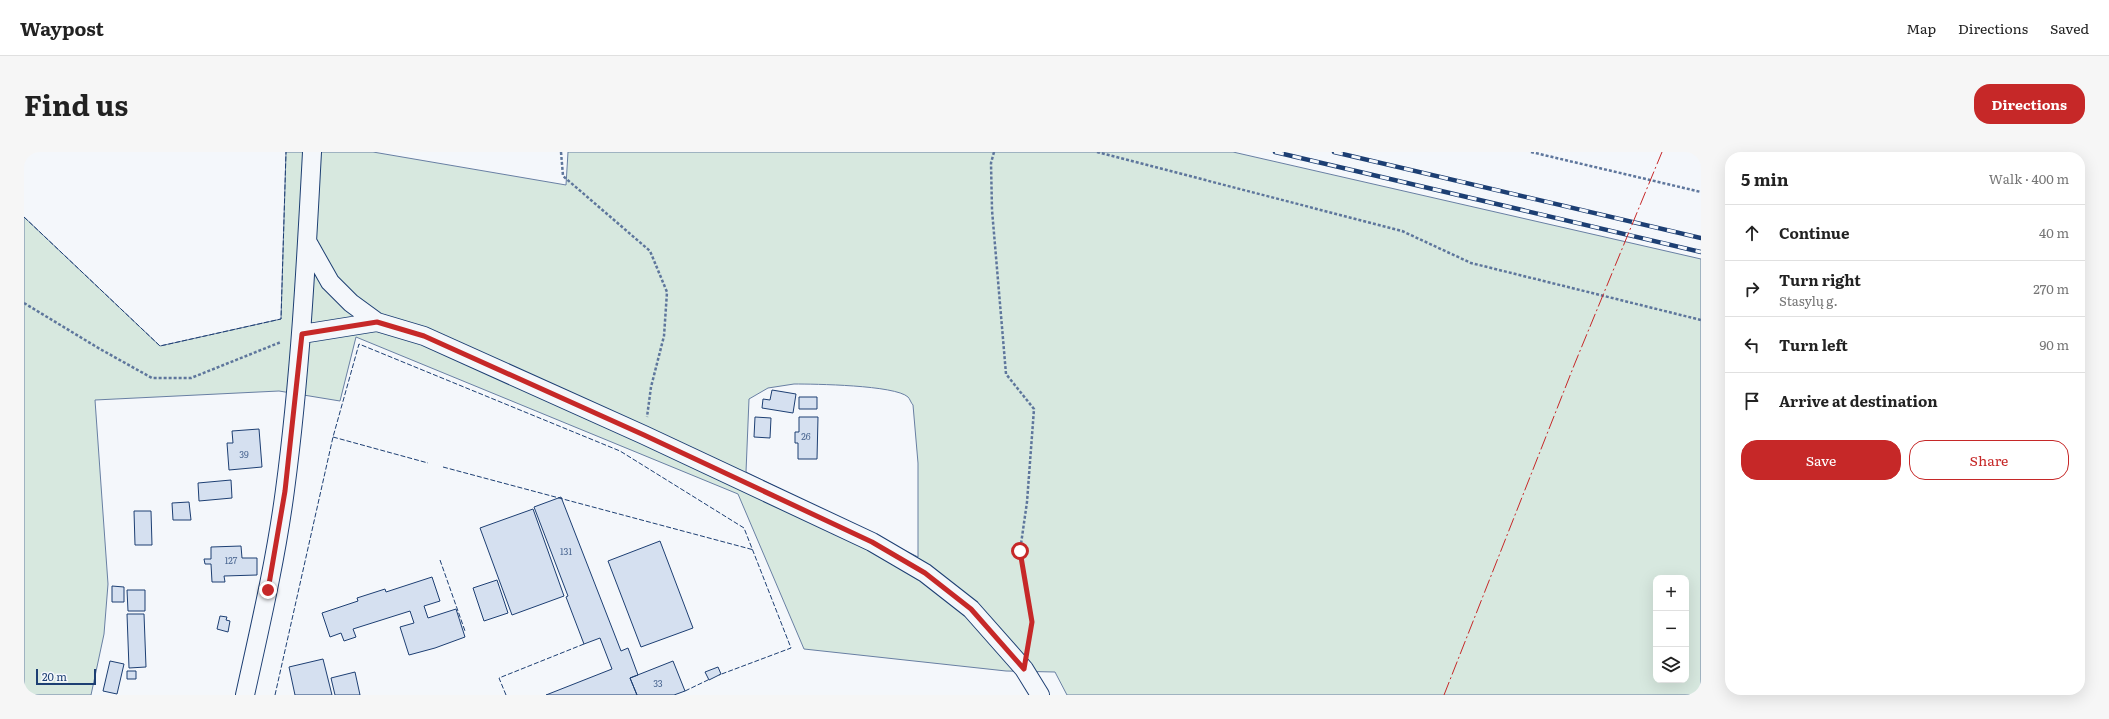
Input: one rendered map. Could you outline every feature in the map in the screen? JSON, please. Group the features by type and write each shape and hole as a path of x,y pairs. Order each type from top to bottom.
{"street":[{"path":"245,695 268,590 285,491 302,334 312,152"},
{"path":"308,243 330,282 352,303 377,322 424,336 644,435 872,542 925,573 971,609 1024,669 1040,695"},
{"path":"302,334 377,322"}],"path":[{"path":"561,152 563,176 650,251 667,292 664,336 651,387 644,435"},
{"path":"994,152 990,163 992,210 1006,374 1034,409 1027,502 1020,551 1032,622 1024,669"},
{"path":"1097,152 1402,231 1471,263 1701,320"},
{"path":"1531,152 1701,192"},
{"path":"24,302 100,349 152,378 191,378 302,334"}],"shaded area":[{"path":"286,152 373,152 566,185 568,152 1233,152 1701,259 1701,695 1067,695 1055,672 1006,671 804,649 738,494 356,337 340,401 279,391 95,400 108,584 104,634 91,695 24,695 24,217 160,346 281,319","holes":["794,384 835,385 888,390 900,393 908,397 913,405 918,463 918,557 746,472 749,399 768,388"]}],"building":[{"path":"772,390 796,394 793,413 762,408 763,399 770,400"},
{"path":"799,397 817,397 817,409 799,409"},
{"path":"755,417 771,418 770,438 754,437"},
{"path":"799,417 818,417 817,459 798,459 798,443 795,443 795,432 799,432"},
{"path":"259,429 262,467 229,470 227,443 233,443 232,431"},
{"path":"231,480 232,498 199,501 198,483"},
{"path":"561,497 621,651 628,648 638,675 630,678 637,695 546,695 612,669 600,638 584,644 566,597 568,596 534,507"},
{"path":"189,502 191,520 173,520 172,503"},
{"path":"533,509 564,596 512,615 480,528"},
{"path":"134,511 151,511 152,545 135,545"},
{"path":"660,541 693,628 641,647 608,561"},
{"path":"241,546 242,558 257,558 257,575 224,576 225,582 212,582 211,564 205,564 204,559 211,559 211,547"},
{"path":"432,577 440,601 424,606 428,618 456,609 465,637 435,648 409,655 400,627 414,623 410,611 353,629 356,637 344,641 341,633 330,637 322,613 358,601 357,598 385,589 386,592"},
{"path":"497,580 508,613 484,621 473,588"},
{"path":"112,586 124,587 124,602 112,602"},
{"path":"127,590 145,590 145,611 128,611"},
{"path":"127,614 144,614 146,667 129,668"},
{"path":"220,616 227,617 226,620 230,621 228,632 217,629"},
{"path":"323,659 332,695 295,695 289,667"},
{"path":"110,661 124,664 117,694 103,691"},
{"path":"673,661 685,691 674,695 637,695 630,678"},
{"path":"718,667 721,674 709,680 705,672"},
{"path":"127,671 136,671 136,679 127,679"},
{"path":"355,672 360,695 335,695 331,678"}],"railway":[{"path":"1275,152 1701,252"},
{"path":"1334,152 1701,238"}],"fence":[{"path":"24,217 160,346 281,319 286,152"},
{"path":"275,695 333,437 359,344 620,451 744,528 791,648 719,675"},
{"path":"333,437 428,463"},
{"path":"443,467 754,550"},
{"path":"440,560 465,631"},
{"path":"506,695 499,678 584,644"},
{"path":"685,691 710,679"}],"power":[{"path":"1444,695 1575,363 1662,152"}],"route":[{"path":"268,590 285,491 302,334 377,322 424,336 644,435 872,542 925,573 971,609 1024,669 1032,622 1020,551"}]}
